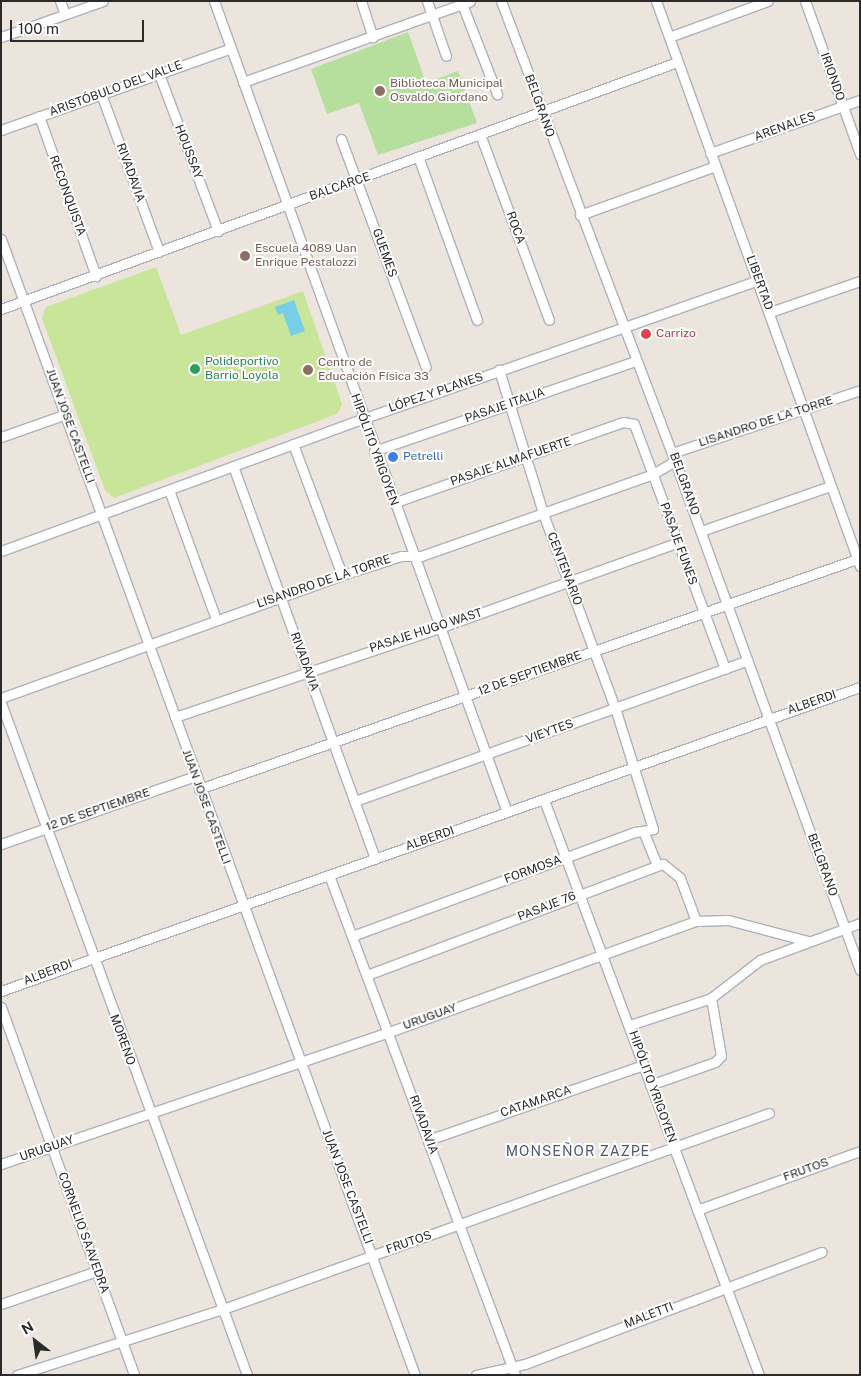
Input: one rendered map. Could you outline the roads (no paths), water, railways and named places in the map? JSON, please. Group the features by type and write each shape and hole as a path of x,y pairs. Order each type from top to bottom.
{"street":[{"path":"60,1 65,14"},
{"path":"1,37 103,1"},
{"name":"HIPÓLITO YRIGOYEN","path":"214,1 411,556 507,812"},
{"path":"361,1 374,36"},
{"path":"426,1 446,56"},
{"name":"BELGRANO","path":"501,1 541,113 674,457 724,602 769,718 860,970"},
{"name":"LIBERTAD","path":"656,1 710,153 759,280 830,486 859,561"},
{"path":"669,37 768,1"},
{"name":"IRIONDO","path":"805,1 860,154"},
{"path":"243,82 466,2 497,94"},
{"name":"ARISTÓBULO DEL VALLE","path":"1,130 231,48"},
{"name":"BALCARCE","path":"1,309 25,302 287,205 419,159 677,62"},
{"name":"HOUSSAY","path":"159,74 218,231"},
{"name":"RIVADAVIA","path":"101,94 159,252"},
{"name":"ARENALES","path":"710,153 860,100"},
{"name":"RECONQUISTA","path":"39,116 96,276"},
{"name":"ROCA","path":"481,136 549,320"},
{"name":"GUEMES","path":"341,139 426,367"},
{"path":"419,159 477,320"},
{"path":"580,215 715,166"},
{"name":"JUAN JOSE CASTELLI","path":"1,239 150,646 241,906 373,1255 415,1375"},
{"name":"LÓPEZ Y PLANES","path":"1,551 499,370 759,280"},
{"path":"770,312 860,281"},
{"name":"PASAJE ITALIA","path":"374,452 636,361"},
{"name":"CENTENARIO","path":"499,370 508,405 543,514 635,766"},
{"name":"LISANDRO DE LA TORRE","path":"1,698 150,646 216,619 342,575 401,556 411,556 543,514 653,474 674,457 860,390"},
{"path":"1,437 66,414"},
{"name":"PASAJE ALMAFUERTE","path":"393,504 630,422"},
{"name":"PASAJE FUNES","path":"630,422 634,424 676,543 725,669"},
{"path":"293,444 342,575"},
{"name":"RIVADAVIA","path":"233,466 376,858"},
{"path":"701,531 830,486"},
{"path":"169,490 216,619"},
{"name":"PASAJE HUGO WAST","path":"175,717 308,670 439,628 676,543"},
{"name":"12 DE SEPTIEMBRE","path":"199,789 465,697 724,602 859,561"},
{"name":"VIEYTES","path":"355,801 746,661"},
{"name":"ALBERDI","path":"1,991 92,957 544,800 860,687"},
{"name":"MORENO","path":"1,704 149,1114 246,1375"},
{"path":"635,766 653,825 644,833 657,865 663,864 677,873 696,921"},
{"name":"12 DE SEPTIEMBRE","path":"1,844 195,776"},
{"name":"HIPÓLITO YRIGOYEN","path":"544,800 601,955 630,1025 674,1150 759,1375"},
{"name":"FORMOSA","path":"352,936 635,832 644,833"},
{"name":"PASAJE 76","path":"367,975 657,865"},
{"name":"RIVADAVIA","path":"329,875 514,1370"},
{"name":"URUGUAY","path":"1,1164 389,1032 696,921 728,920 808,941"},
{"path":"630,1025 711,998 760,960 860,922"},
{"path":"650,1084 715,1062 722,1056 711,998"},
{"name":"CORNELIO SAAVEDRA","path":"1,1007 134,1375"},
{"name":"CATAMARCA","path":"428,1140 643,1065"},
{"name":"FRUTOS","path":"17,1375 223,1309 674,1150 769,1113"},
{"name":"FRUTOS","path":"697,1210 860,1151"},
{"name":"MALETTI","path":"476,1375 514,1370 525,1364 822,1252"},
{"path":"1,1304 97,1271"}],"water":[{"path":"294,300 305,331 291,336 283,313 278,315 275,307"}],"place":[{"name":"Biblioteca Municipal Osvaldo Giordano","path":"380,91"},
{"name":"Escuela 4089 Uan Enrique Pestalozzi","path":"245,256"},
{"name":"Carrizo","path":"646,334"},
{"name":"Polideportivo Barrio Loyola","path":"195,369"},
{"name":"Centro de Educación Física 33","path":"308,370"},
{"name":"Petrelli","path":"393,457"}],"district":[{"name":"MONSEÑOR ZAZPE","path":"578,1151"}]}
